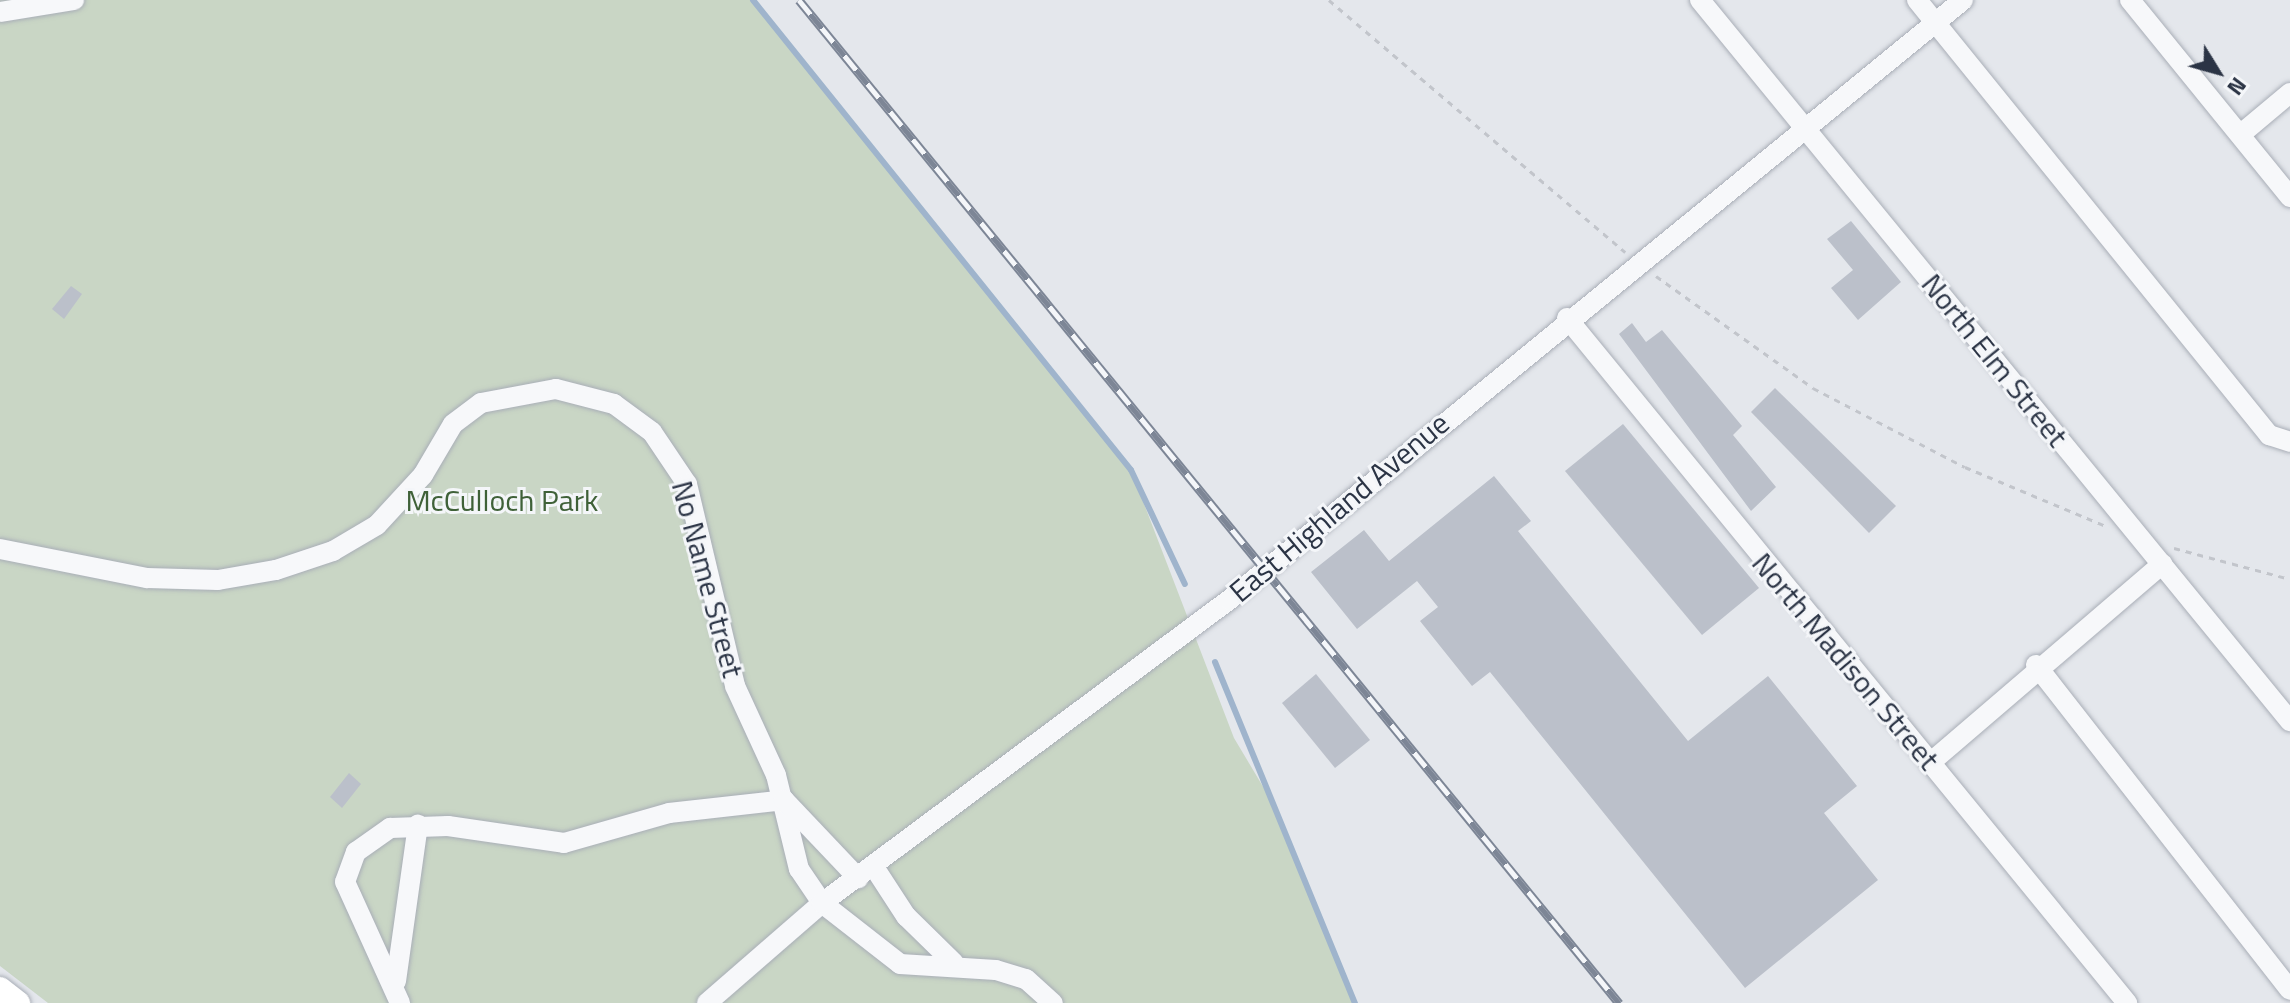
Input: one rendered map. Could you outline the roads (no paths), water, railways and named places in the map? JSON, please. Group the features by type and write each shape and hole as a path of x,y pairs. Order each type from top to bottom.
{"main road":[{"path":"0,989 18,1003"}],"street":[{"path":"0,12 74,0"},
{"name":"North Elm Street","path":"1700,0 2290,721"},
{"path":"1917,0 2269,435 2290,442"},
{"name":"East Highland Avenue","path":"707,1003 822,903 1229,600 1567,318 1963,0"},
{"path":"2130,0 2290,197"},
{"path":"2241,134 2290,93"},
{"name":"North Madison Street","path":"1567,318 2127,1003"},
{"name":"No Name Street","path":"0,549 147,578 218,580 276,570 333,551 377,525 423,475 453,424 481,403 534,390 602,399 652,432 687,484 735,686 784,800 799,869 822,903 900,964 954,963 1026,979 1053,1003"},
{"path":"1930,763 2036,665 2162,564"},
{"path":"2036,665 2290,990"},
{"path":"396,981 368,940 345,882 365,843 390,828 418,825 564,843 689,809 784,800 866,873 954,963"},
{"path":"400,1003 396,981 418,825"}],"waterway":[{"path":"753,0 1131,470 1185,584"},
{"path":"1215,662 1355,1003"}],"railway":[{"path":"799,0 1619,1003"}],"park label":[{"name":"McCulloch Park","path":"502,500"}]}
